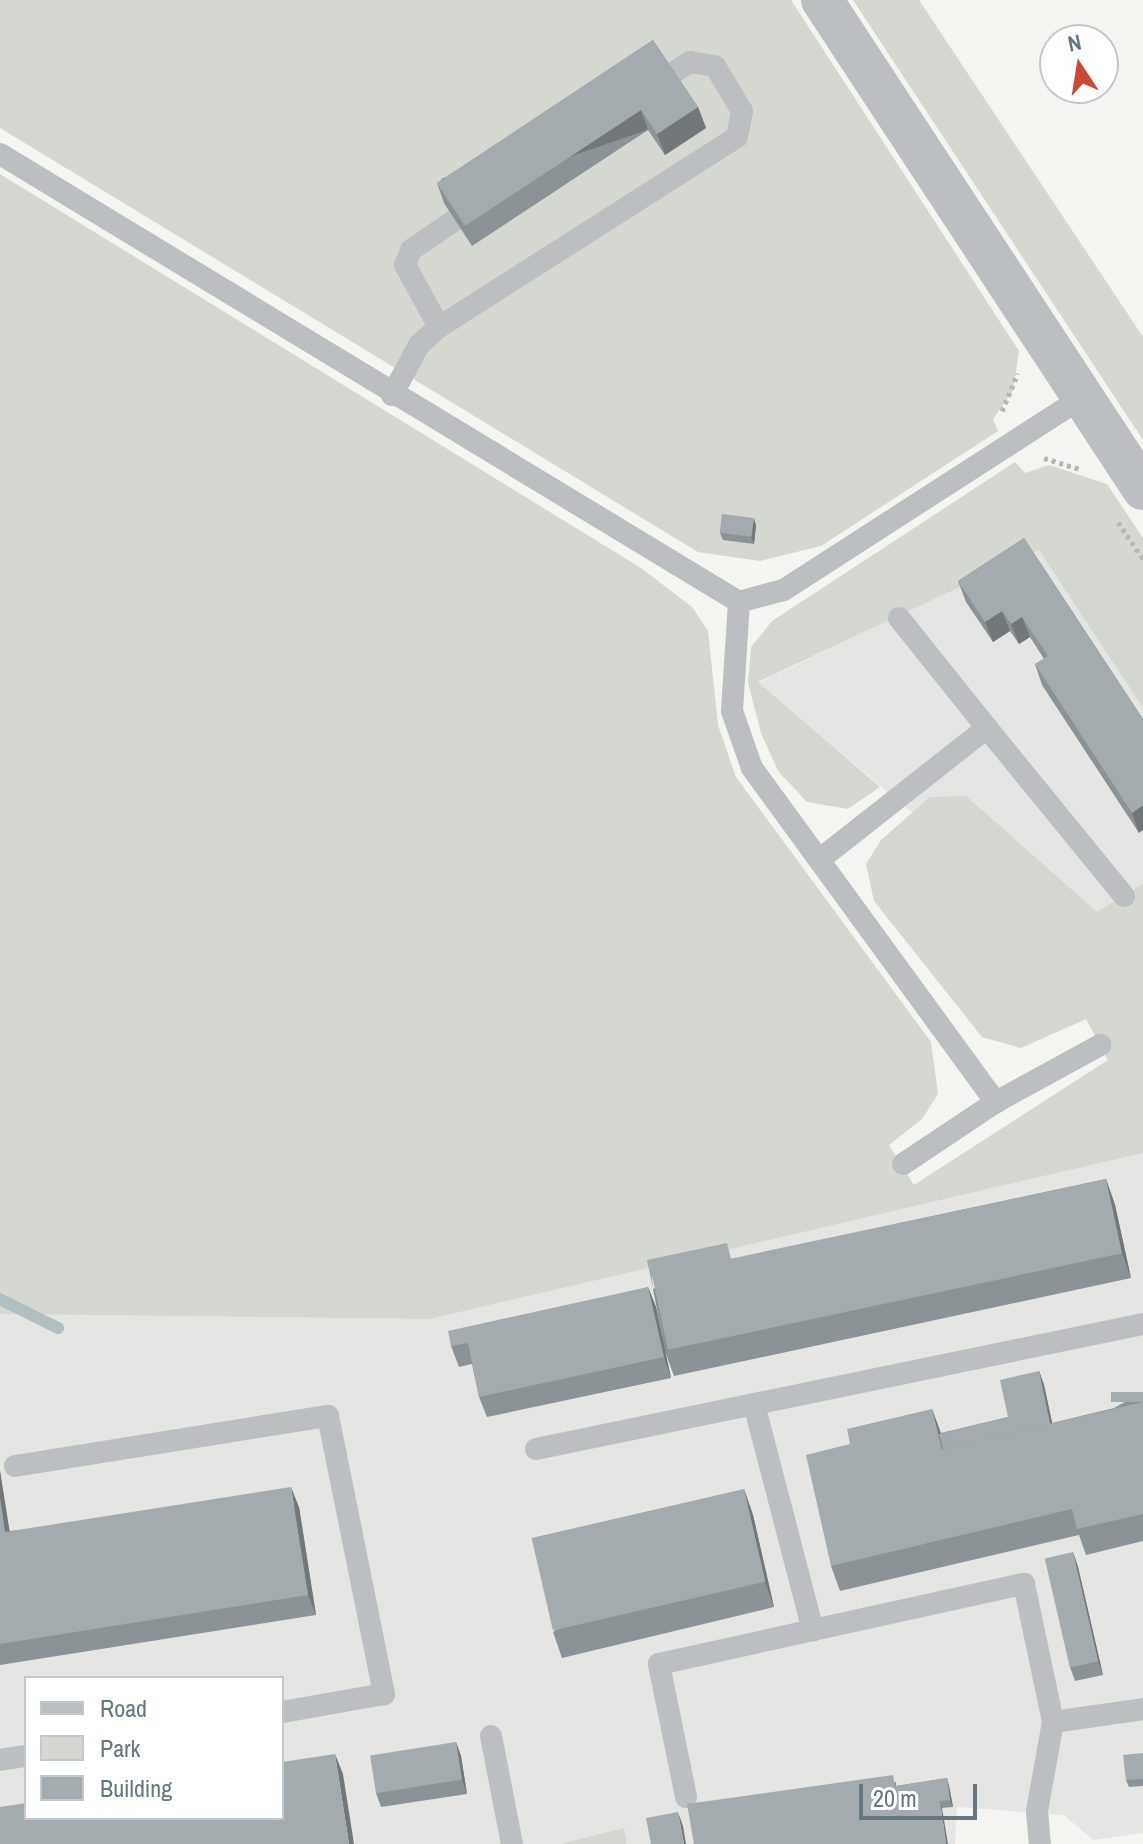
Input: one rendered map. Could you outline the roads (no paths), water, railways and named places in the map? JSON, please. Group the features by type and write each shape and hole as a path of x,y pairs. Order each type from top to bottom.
{"street":[{"path":"822,0 1143,489"}],"lane":[{"path":"392,395 419,345 439,327 737,137 742,111 715,66 690,62 671,74"},
{"path":"0,154 392,395 739,602 783,590 1083,397"},
{"path":"439,327 405,265 411,250 455,220"},
{"path":"739,602 732,646 739,737 752,768 996,1102"},
{"path":"899,618 1124,896"},
{"path":"819,860 987,728"},
{"path":"903,1164 996,1102 1100,1045"},
{"path":"536,1449 1143,1324"},
{"path":"754,1404 813,1630"},
{"path":"15,1466 328,1416 384,1694 284,1712"},
{"path":"686,1797 659,1664 1024,1584 1053,1722 1037,1811 1040,1844"},
{"path":"1053,1722 1143,1709"},
{"path":"491,1736 512,1844"},
{"path":"0,1760 24,1756"}],"waterway":[{"path":"0,1299 58,1328"}]}
